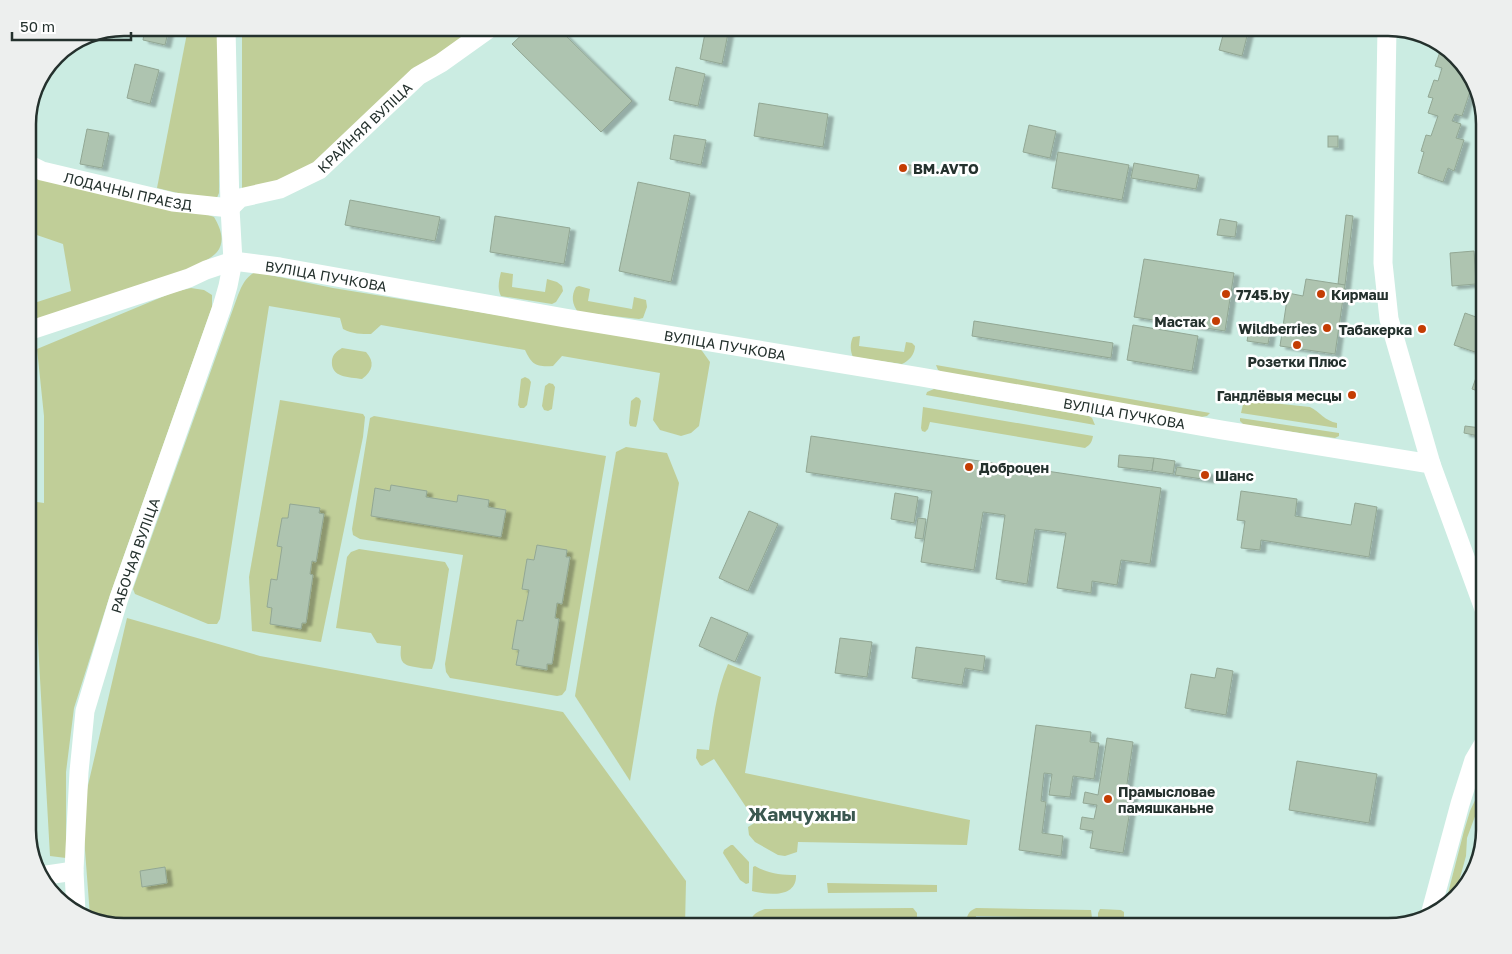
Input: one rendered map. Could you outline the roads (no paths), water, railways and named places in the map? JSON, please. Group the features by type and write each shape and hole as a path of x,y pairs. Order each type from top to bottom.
{"street":[{"name":"РАБОЧАЯ ВУЛІЦА","path":"76,903 74,871 79,772 85,711 119,598 222,307 233,260 226,36"},
{"name":"КРАЙНЯЯ ВУЛІЦА","path":"230,208 240,198 280,189 319,170 418,76 441,63 479,36"},
{"path":"1387,36 1383,262 1389,320 1432,464 1476,587"},
{"name":"ЛОДАЧНЫ ПРАЕЗД","path":"36,168 173,202 230,208"},
{"name":"ВУЛІЦА ПУЧКОВА","path":"36,328 189,278 233,260 1222,430 1432,464"},
{"path":"1433,906 1460,804 1476,757"},
{"path":"1467,784 1476,774"},
{"path":"48,875 74,871"}],"place":[{"name":"BM.AVTO","path":"903,168"},
{"name":"7745.by","path":"1226,294"},
{"name":"Кирмаш","path":"1321,294"},
{"name":"Мастак","path":"1216,321"},
{"name":"Wildberries","path":"1327,328"},
{"name":"Табакерка","path":"1422,329"},
{"name":"Розетки Плюс","path":"1297,345"},
{"name":"Гандлёвыя месцы","path":"1352,395"},
{"name":"Доброцен","path":"969,467"},
{"name":"Шанс","path":"1205,475"},
{"name":"Прамысловае памяшканьне","path":"1108,799"}],"district":[{"name":"Жамчужны","path":"802,813"}]}
